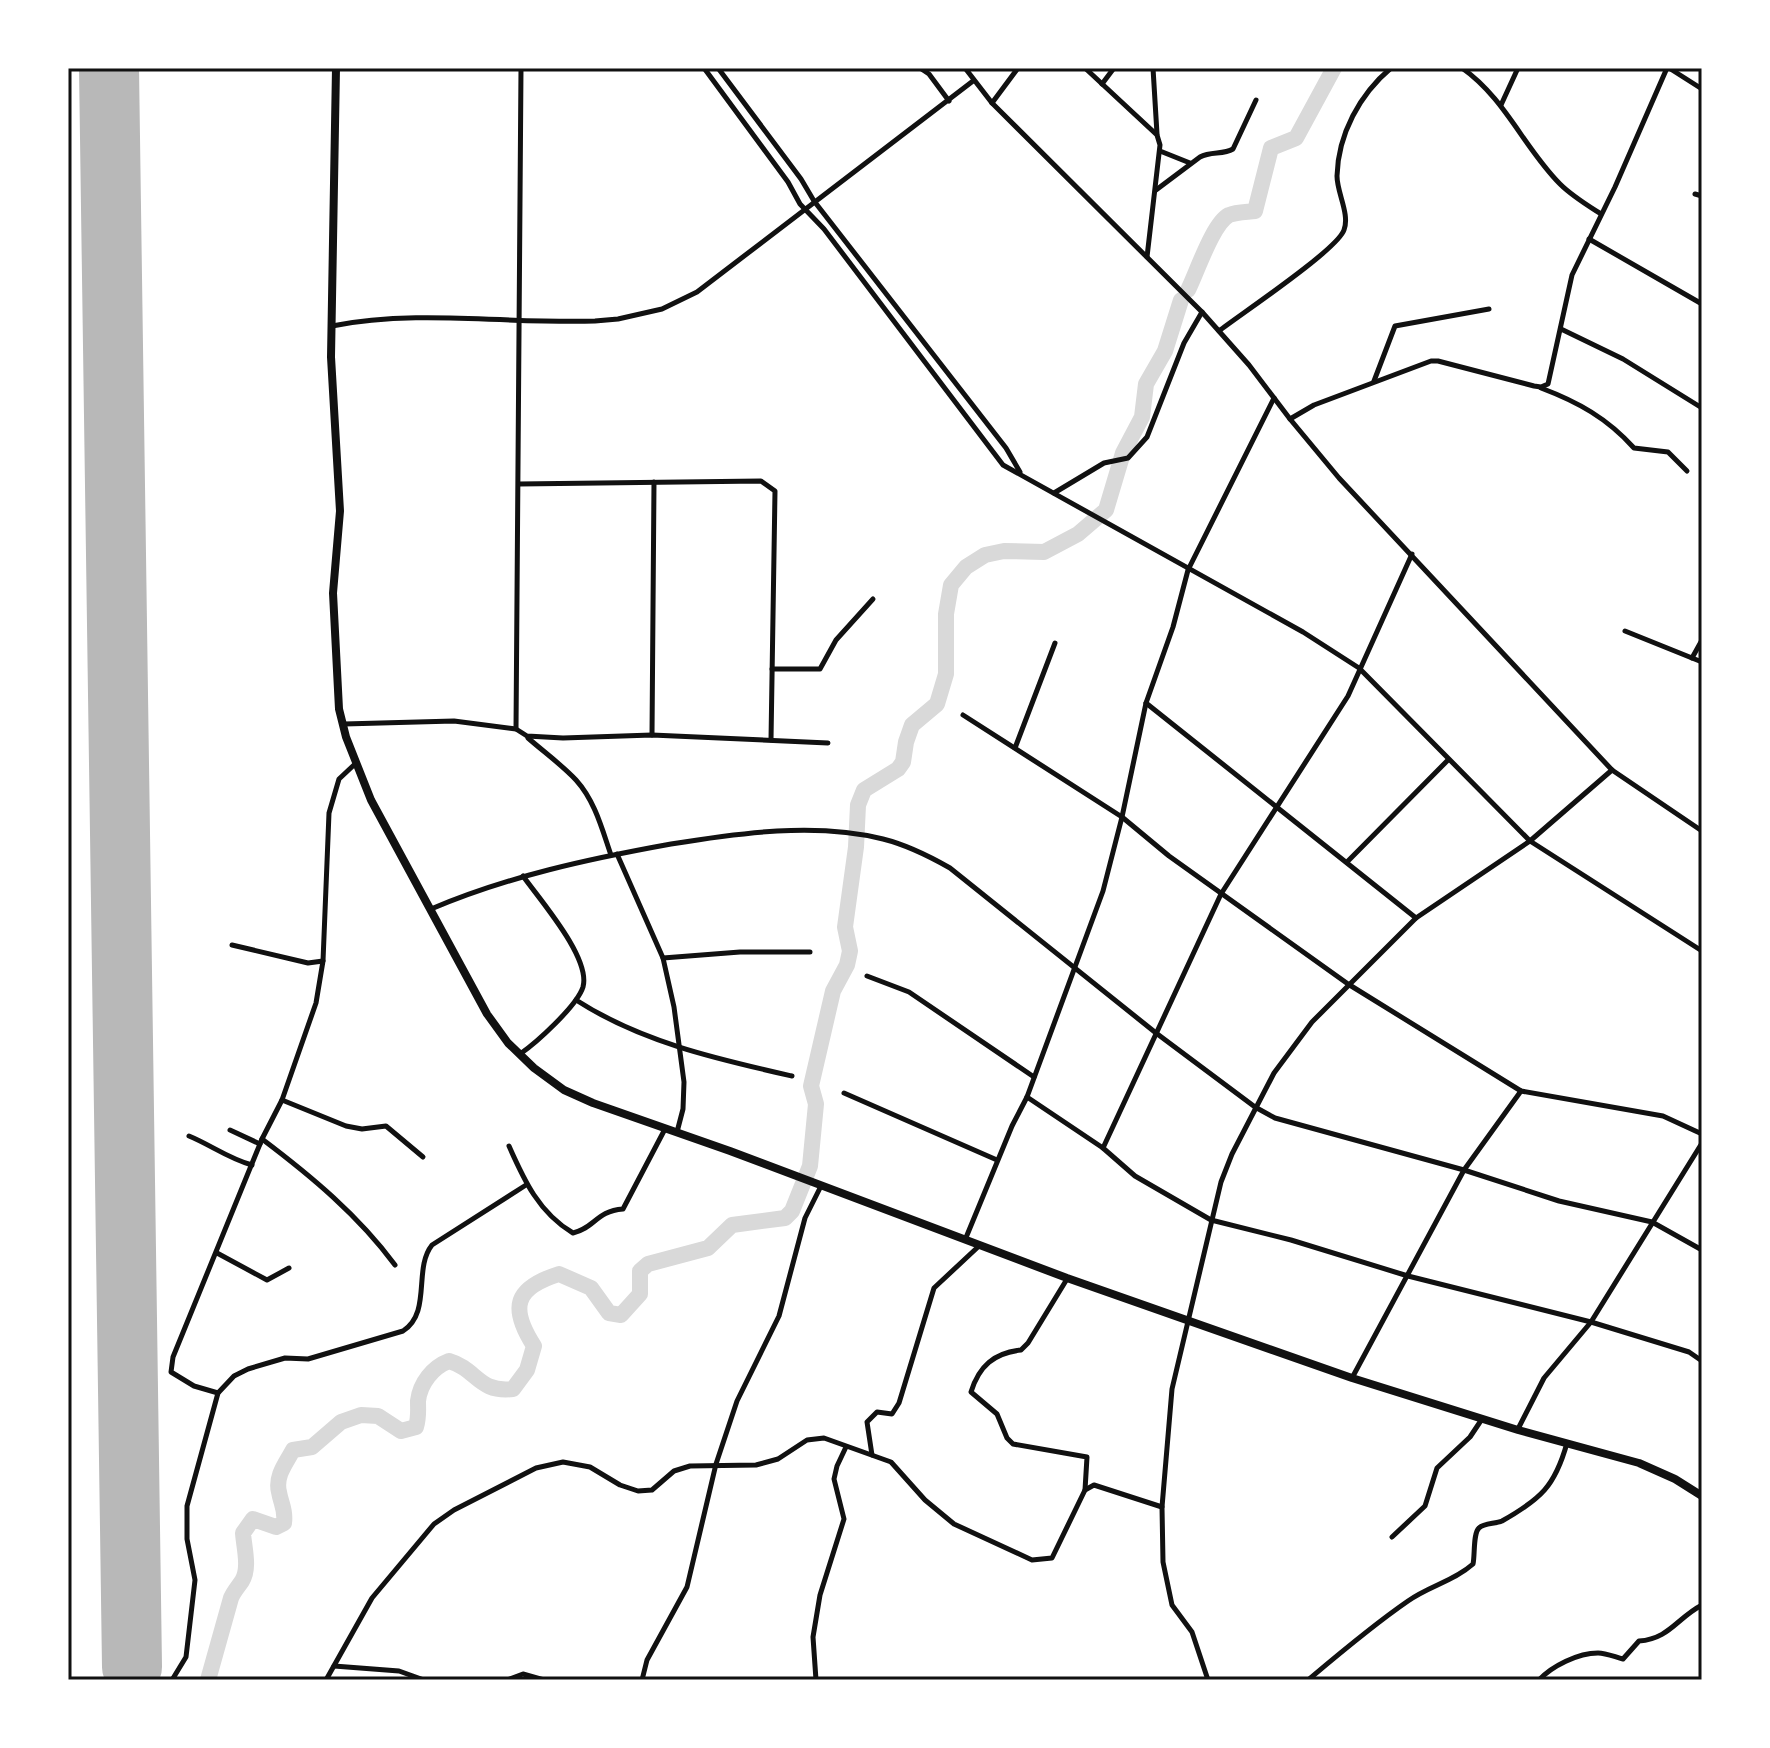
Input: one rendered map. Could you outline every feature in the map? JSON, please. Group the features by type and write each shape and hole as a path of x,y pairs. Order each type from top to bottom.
{"highway":[{"path":"336,68 332,387 340,511 333,593 337,693 355,764 371,800 487,1014 508,1043 564,1090 665,1129 1067,1278 1352,1378 1518,1430 1639,1463 1675,1479 1702,1496"}],"street":[{"path":"516,729 521,68"},
{"path":"704,68 805,209 824,229 1003,465 1303,632 1359,668 1530,841 1702,951"},
{"path":"718,68 814,201 1006,448 1021,473"},
{"path":"920,68 929,74 949,101"},
{"path":"965,68 992,103 1202,312 1339,478 1612,770 1702,831"},
{"path":"992,103 1018,68"},
{"path":"1085,68 1157,135"},
{"path":"1102,84 1114,68"},
{"path":"1147,257 1160,151 1153,68"},
{"path":"1219,331 1321,256 1344,230 1345,219 1337,176 1347,125 1374,82 1391,68"},
{"path":"1462,68 1475,77 1501,105 1560,184 1601,214"},
{"path":"1501,105 1518,68"},
{"path":"1541,387 1551,379 1572,275 1668,68 1702,89"},
{"path":"332,326 364,320 411,318 595,321 662,309 715,281 814,201 973,81"},
{"path":"1156,190 1208,153 1233,149 1256,100"},
{"path":"1160,151 1190,163"},
{"path":"1589,239 1702,304"},
{"path":"1374,382 1395,326 1489,309"},
{"path":"1054,493 1108,462 1128,458 1147,437 1184,343 1202,312"},
{"path":"1561,329 1623,359 1702,408"},
{"path":"1290,419 1314,405 1438,361 1541,387 1578,402 1619,432 1634,448 1668,452 1687,471"},
{"path":"965,1240 997,1160 1027,1097 1103,891 1146,703 1173,627 1188,570 1274,398"},
{"path":"519,484 761,481 775,491 771,740"},
{"path":"652,735 654,482"},
{"path":"1103,1148 1221,894 1348,696 1412,554"},
{"path":"772,669 820,669 836,640 873,599"},
{"path":"1625,631 1702,662"},
{"path":"1692,658 1702,640"},
{"path":"1015,748 1055,643"},
{"path":"1146,703 1416,918"},
{"path":"963,715 1122,817 1169,856 1348,984 1521,1091 1663,1116 1702,1134"},
{"path":"343,724 454,721 516,729 576,780 599,818 663,958 674,1007 684,1082 683,1109 676,1133"},
{"path":"527,736 652,735 828,743"},
{"path":"1347,862 1448,760"},
{"path":"218,1393 194,1386 171,1372 173,1357 261,1141 282,1100 316,1003 323,961 329,813 339,779 355,764"},
{"path":"1208,1680 1192,1632 1172,1605 1163,1562 1162,1507 1164,1451 1172,1389 1221,1182 1274,1073 1312,1022 1348,984 1416,918 1530,841 1612,770"},
{"path":"430,909 569,863 735,834 839,832 882,839 926,854 950,868 1156,1033 1255,1107 1275,1118 1464,1170 1559,1201 1652,1222 1702,1250"},
{"path":"520,1054 576,1000 583,988 584,972 569,940 523,876"},
{"path":"232,945 308,963 323,961"},
{"path":"663,958 740,952 810,952"},
{"path":"867,976 909,992 1034,1077"},
{"path":"576,1000 625,1028 678,1047 792,1076"},
{"path":"1352,1378 1408,1276 1437,1215 1464,1170 1521,1091"},
{"path":"844,1093 997,1160"},
{"path":"1027,1097 1103,1148 1135,1176 1211,1220 1291,1240 1408,1276 1591,1322 1689,1352 1702,1361"},
{"path":"282,1100 346,1126 362,1129 386,1126 423,1157"},
{"path":"509,1146 526,1185 540,1205 561,1226 573,1233 582,1231 606,1210 623,1209 665,1129"},
{"path":"230,1130 261,1141 321,1183 369,1232 395,1265"},
{"path":"189,1136 212,1145 230,1159 252,1165"},
{"path":"1518,1430 1544,1378 1591,1322 1702,1143"},
{"path":"642,1680 647,1660 687,1587 716,1464 737,1401 779,1316 817,1184"},
{"path":"172,1680 186,1657 195,1580 187,1539 187,1506 218,1393 234,1376 248,1369 285,1358 308,1359 410,1327 423,1291 425,1258 432,1245 526,1185"},
{"path":"872,1455 867,1422 877,1412 892,1414 899,1403 934,1288 979,1246"},
{"path":"217,1253 267,1280 289,1268"},
{"path":"326,1680 372,1598 434,1524 454,1510 536,1468 563,1462 590,1467 620,1485 638,1491 652,1490 674,1471 690,1466 756,1465 778,1459 807,1440 824,1438 891,1462 925,1500 954,1524 1032,1560 1052,1558 1085,1490 1087,1457 1013,1444 1007,1438 997,1414 971,1392 975,1378 996,1356 1021,1350 1028,1343 1067,1278"},
{"path":"1392,1537 1425,1506 1437,1468 1470,1437 1483,1418"},
{"path":"1308,1680 1409,1600 1459,1576 1473,1564 1476,1531 1481,1526 1497,1524 1546,1490 1553,1483 1567,1443"},
{"path":"816,1680 813,1637 820,1595 844,1519 834,1479 846,1447"},
{"path":"1085,1490 1094,1485 1162,1507"},
{"path":"1539,1680 1555,1667 1586,1655 1600,1653 1623,1659 1639,1641 1656,1640 1665,1635 1702,1605"},
{"path":"334,1666 399,1671 424,1680"},
{"path":"507,1680 523,1674 544,1680"}],"waterway":[{"path":"1188,290 1211,238 1223,220 1232,214 1255,211 1271,148 1296,138 1334,68"},
{"path":"208,1680 231,1598 244,1576 243,1533 253,1519 276,1527 284,1523 279,1481 293,1450 312,1447 341,1422 361,1415 378,1416 401,1431 416,1427 421,1388 433,1372 449,1361 466,1369 485,1384 513,1389 527,1370 534,1346 521,1320 521,1301 525,1293 544,1280 559,1274 591,1288 609,1313 621,1315 640,1294 640,1271 648,1264 708,1248 732,1225 785,1218 792,1211 810,1166 816,1104 811,1086 833,991 847,965 850,951 845,927 856,847 858,805 864,790 898,769 903,762 912,725 937,704 946,674 946,614 951,585 966,567 985,555 1004,551 1044,552 1078,534 1106,510 1123,453 1142,417 1146,384 1165,351 1181,300"}],"runway":[{"path":"109,68 132,1667"}]}
